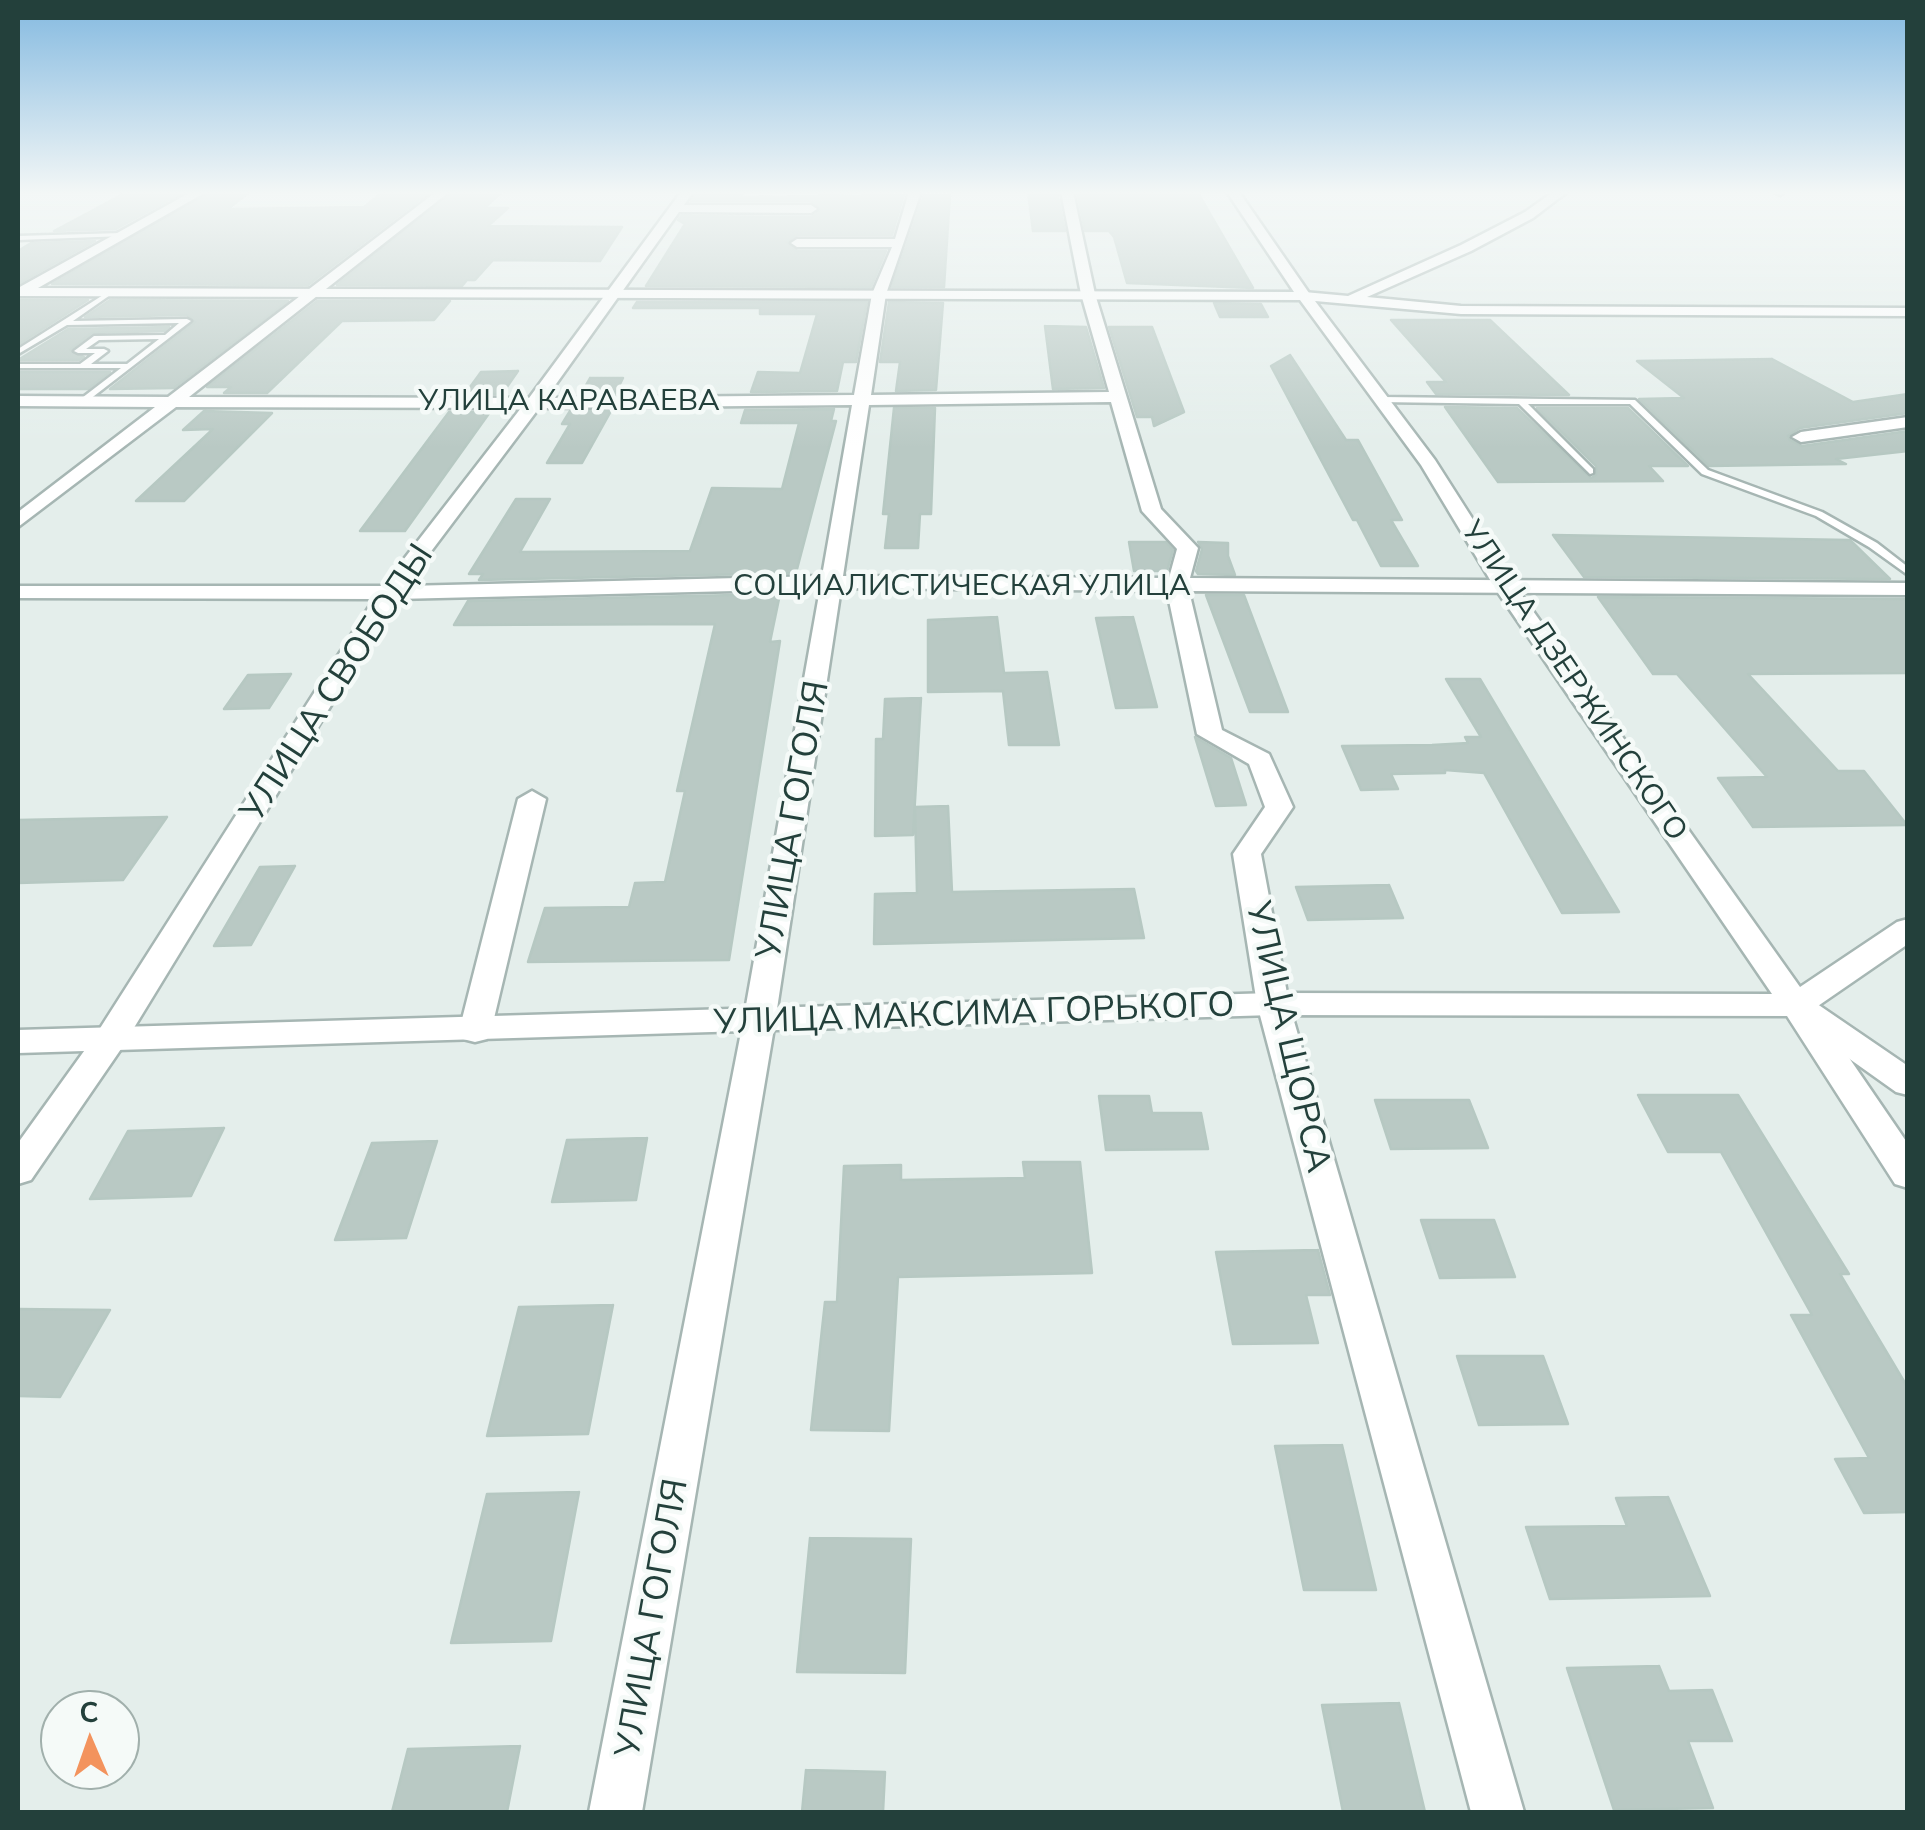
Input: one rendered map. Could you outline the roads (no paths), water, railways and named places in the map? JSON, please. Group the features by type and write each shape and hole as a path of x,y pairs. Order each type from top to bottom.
{"street":[{"path":"19,292 46,277"},
{"path":"18,521 334,277"},
{"name":"УЛИЦА СВОБОДЫ","path":"18,1170 108,1040 389,592 626,277"},
{"name":"УЛИЦА ГОГОЛЯ","path":"616,1812 759,1022 861,398 879,294 886,277"},
{"name":"УЛИЦА ЩОРСА","path":"1085,277 1152,510 1188,548 1177,586 1210,734 1260,760 1279,807 1248,854 1273,1004 1498,1812"},
{"name":"УЛИЦА ДЗЕРЖИНСКОГО","path":"1291,277 1430,464 1506,588 1796,1005 1908,1174"},
{"path":"1347,302 1401,277"},
{"path":"19,292 1304,296 1461,310 1908,312"},
{"name":"УЛИЦА КАРАВАЕВА","path":"18,402 534,403 1120,397"},
{"path":"1800,437 1908,422"},
{"name":"СОЦИАЛИСТИЧЕСКАЯ УЛИЦА","path":"18,592 389,592 833,582 1908,589"},
{"path":"475,1031 532,799"},
{"path":"1908,929 1796,1005 1908,1083"},
{"name":"УЛИЦА МАКСИМА ГОРЬКОГО","path":"18,1042 1273,1004 1796,1005"}],"lane":[{"path":"18,352 111,292"},
{"path":"65,322 187,321 82,401"},
{"path":"82,366 104,351 78,351 96,338 167,337"},
{"path":"18,366 129,366"},
{"path":"1382,400 1632,402 1705,472 1819,514 1872,544 1908,572"},
{"path":"1521,401 1590,471"}]}
